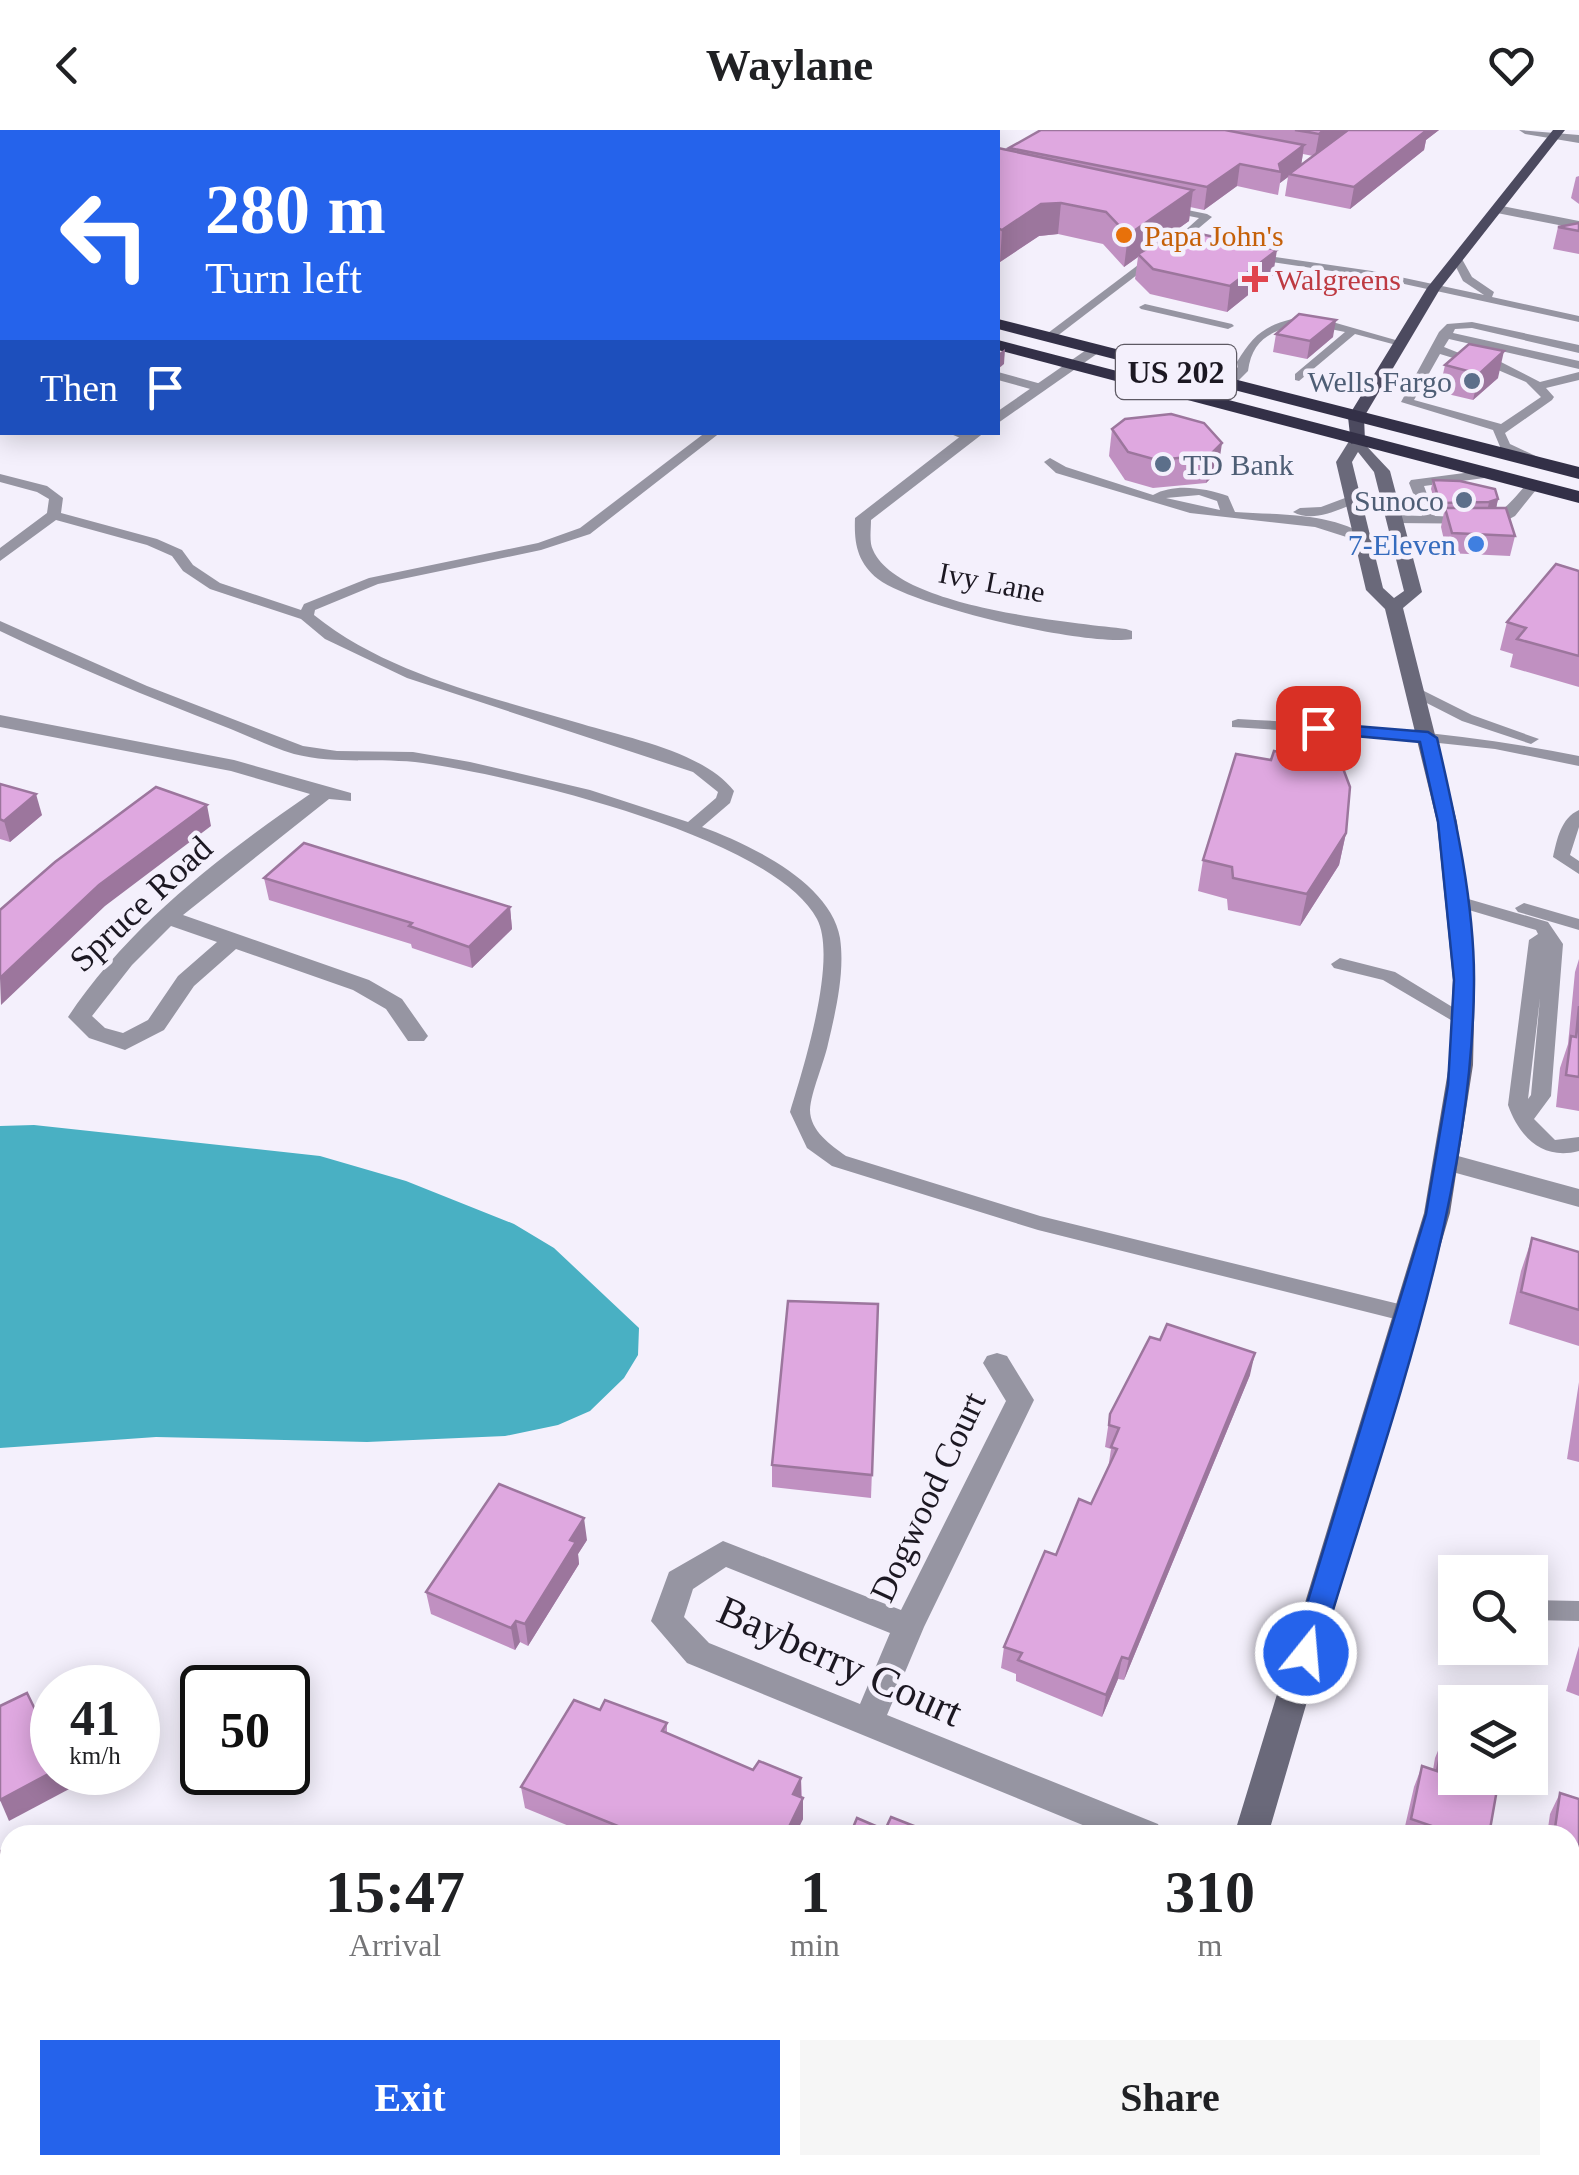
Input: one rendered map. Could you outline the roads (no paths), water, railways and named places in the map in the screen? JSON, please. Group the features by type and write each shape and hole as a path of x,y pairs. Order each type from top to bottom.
{"highway":[{"name":"US 202","path":"1000,325 1579,473"},
{"name":"US 202","path":"1000,346 1070,368 1487,474 1528,492 1579,497"}],"main road":[{"path":"1255,1825 1438,1214 1448,1162 1462,1019 1458,900 1428,738 1394,607 1374,590 1344,462 1357,441 1356,417 1434,288 1558,132"},
{"path":"1357,441 1382,471 1413,592 1394,607"}],"street":[{"path":"1525,130 1579,138"},
{"path":"1497,208 1579,225"},
{"path":"1000,417 1094,351"},
{"name":"Ivy Lane","path":"965,435 863,518 860,544 877,573 908,592 946,606 1126,634"},
{"name":"Spruce Road","path":"0,721 234,766 334,795 168,917 91,996 80,1017 97,1033 125,1042 156,1025 186,980 235,938"},
{"path":"168,917 361,986 394,1004 416,1036"},
{"path":"1448,1162 1579,1198"},
{"name":"Dogwood Court","path":"868,1722 908,1627 1020,1400 997,1363"},
{"name":"Bayberry Court","path":"908,1627 723,1553 680,1581 667,1621 698,1653 1121,1825"}],"lane":[{"path":"1048,338 1175,245 1207,216 1150,205"},
{"path":"1175,245 1199,246"},
{"path":"1232,252 1579,319"},
{"path":"1456,259 1474,285 1519,307"},
{"path":"1145,307 1228,326"},
{"path":"1244,368 1243,362 1261,335 1289,324 1311,322 1352,332 1439,341 1579,365"},
{"path":"1502,428 1407,402 1451,326 1472,325 1579,348"},
{"path":"1299,377 1352,332"},
{"path":"1439,341 1464,358"},
{"path":"1495,364 1539,386 1548,397 1545,403 1502,428 1499,439 1537,462"},
{"path":"1244,368 1260,370"},
{"path":"1227,384 1244,368"},
{"path":"1539,386 1579,376"},
{"path":"1000,377 1042,388"},
{"path":"306,616 309,607 374,581 542,546 585,531 711,435"},
{"path":"1050,462 1148,497 1229,515 1334,525 1362,538"},
{"path":"1430,520 1416,482 1487,474"},
{"path":"0,478 42,489 56,498 54,515 11,544 0,557"},
{"path":"1451,481 1528,492"},
{"path":"1394,520 1495,521 1510,514 1528,492"},
{"path":"1279,517 1323,510 1353,499"},
{"path":"54,515 152,542 176,553 188,568 215,586 306,616 324,634 407,671 665,756 720,781 726,791 724,800 689,830"},
{"path":"0,626 170,702 308,752 426,758 628,807 750,852 798,882 827,921 830,972 820,1045 800,1112 814,1143 839,1161 1021,1219 1407,1314"},
{"path":"1418,693 1466,718 1579,759"},
{"path":"1238,724 1495,744 1579,759"},
{"path":"1579,815 1568,830 1560,857 1579,869"},
{"path":"1458,900 1501,902 1579,925"},
{"path":"1458,900 1542,926 1548,936 1538,940 1518,1104 1522,1120 1538,1140 1575,1147"},
{"path":"1340,964 1390,976 1462,1019"},
{"path":"1548,1610 1579,1611"}],"water":[{"path":"34,1125 320,1156 406,1181 514,1224 554,1248 639,1328 638,1355 624,1378 590,1411 558,1425 505,1436 367,1442 156,1437 0,1448 0,1126"}],"place":[{"name":"Papa John's","path":"1124,235"},
{"name":"Walgreens","path":"1255,279"},
{"name":"Wells Fargo","path":"1472,381"},
{"name":"TD Bank","path":"1163,464"},
{"name":"Sunoco","path":"1464,500"},
{"name":"7-Eleven","path":"1476,544"}]}
